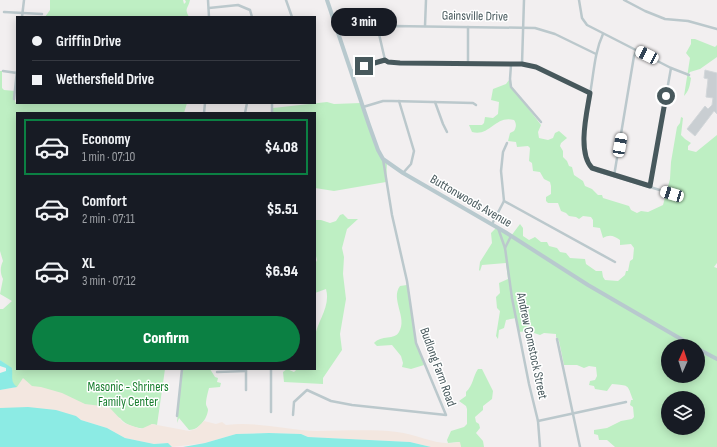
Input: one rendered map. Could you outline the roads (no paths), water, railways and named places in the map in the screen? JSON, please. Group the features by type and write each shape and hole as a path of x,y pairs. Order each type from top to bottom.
{"street":[{"path":"22,15 24,0"},
{"path":"208,0 210,16"},
{"path":"286,0 292,16"},
{"path":"327,0 350,71 378,150 383,159"},
{"path":"425,26 426,0"},
{"path":"522,64 524,0"},
{"path":"579,0 584,22 603,34 671,68 689,75"},
{"path":"624,0 659,17 688,21 717,28"},
{"path":"209,8 238,6 250,10 252,16"},
{"path":"4,12 22,15 42,14"},
{"name":"Gainsville Drive","path":"385,60 379,34 382,28 393,26 523,27 547,31 596,54"},
{"path":"468,27 468,64"},
{"path":"603,34 596,54 584,132 586,159 588,164 594,170 672,194"},
{"path":"614,176 634,56 637,50"},
{"path":"350,71 385,60 388,62 400,63 522,64 536,67 590,93"},
{"path":"511,65 511,87 541,122"},
{"path":"650,186 671,68"},
{"path":"3,71 16,72"},
{"path":"14,99 16,81"},
{"path":"363,107 383,101 473,103 476,105"},
{"path":"399,101 414,151 411,164 403,173"},
{"path":"435,102 443,124 448,132"},
{"path":"492,224 504,201 501,171 503,152 506,143"},
{"name":"Buttonwoods Avenue","path":"383,159 403,173 492,224 600,292 681,339"},
{"name":"Budlong Farm Road","path":"293,415 294,402 307,390 330,401 352,405 446,414 416,343 407,281 392,215 383,159"},
{"path":"504,201 615,262"},
{"name":"Andrew Comstock Street","path":"497,228 504,248 528,384 538,421 540,447"},
{"path":"504,248 511,236"},
{"path":"557,339 580,447"},
{"path":"705,353 717,359"},
{"path":"177,416 182,370"},
{"path":"217,372 246,370 246,390"},
{"path":"271,370 272,412"},
{"path":"538,421 626,402"}],"water":[{"path":"0,360 12,368 13,381 17,387 0,390 0,373 6,371 6,368 0,366"},
{"path":"28,407 56,410 107,428 125,438 154,444 168,443 172,447 0,447 0,408"},
{"path":"236,434 301,434 308,437 410,442 431,447 183,447 205,443"}],"park label":[{"name":"Masonic - Shriners Family Center","path":"128,394"}]}
